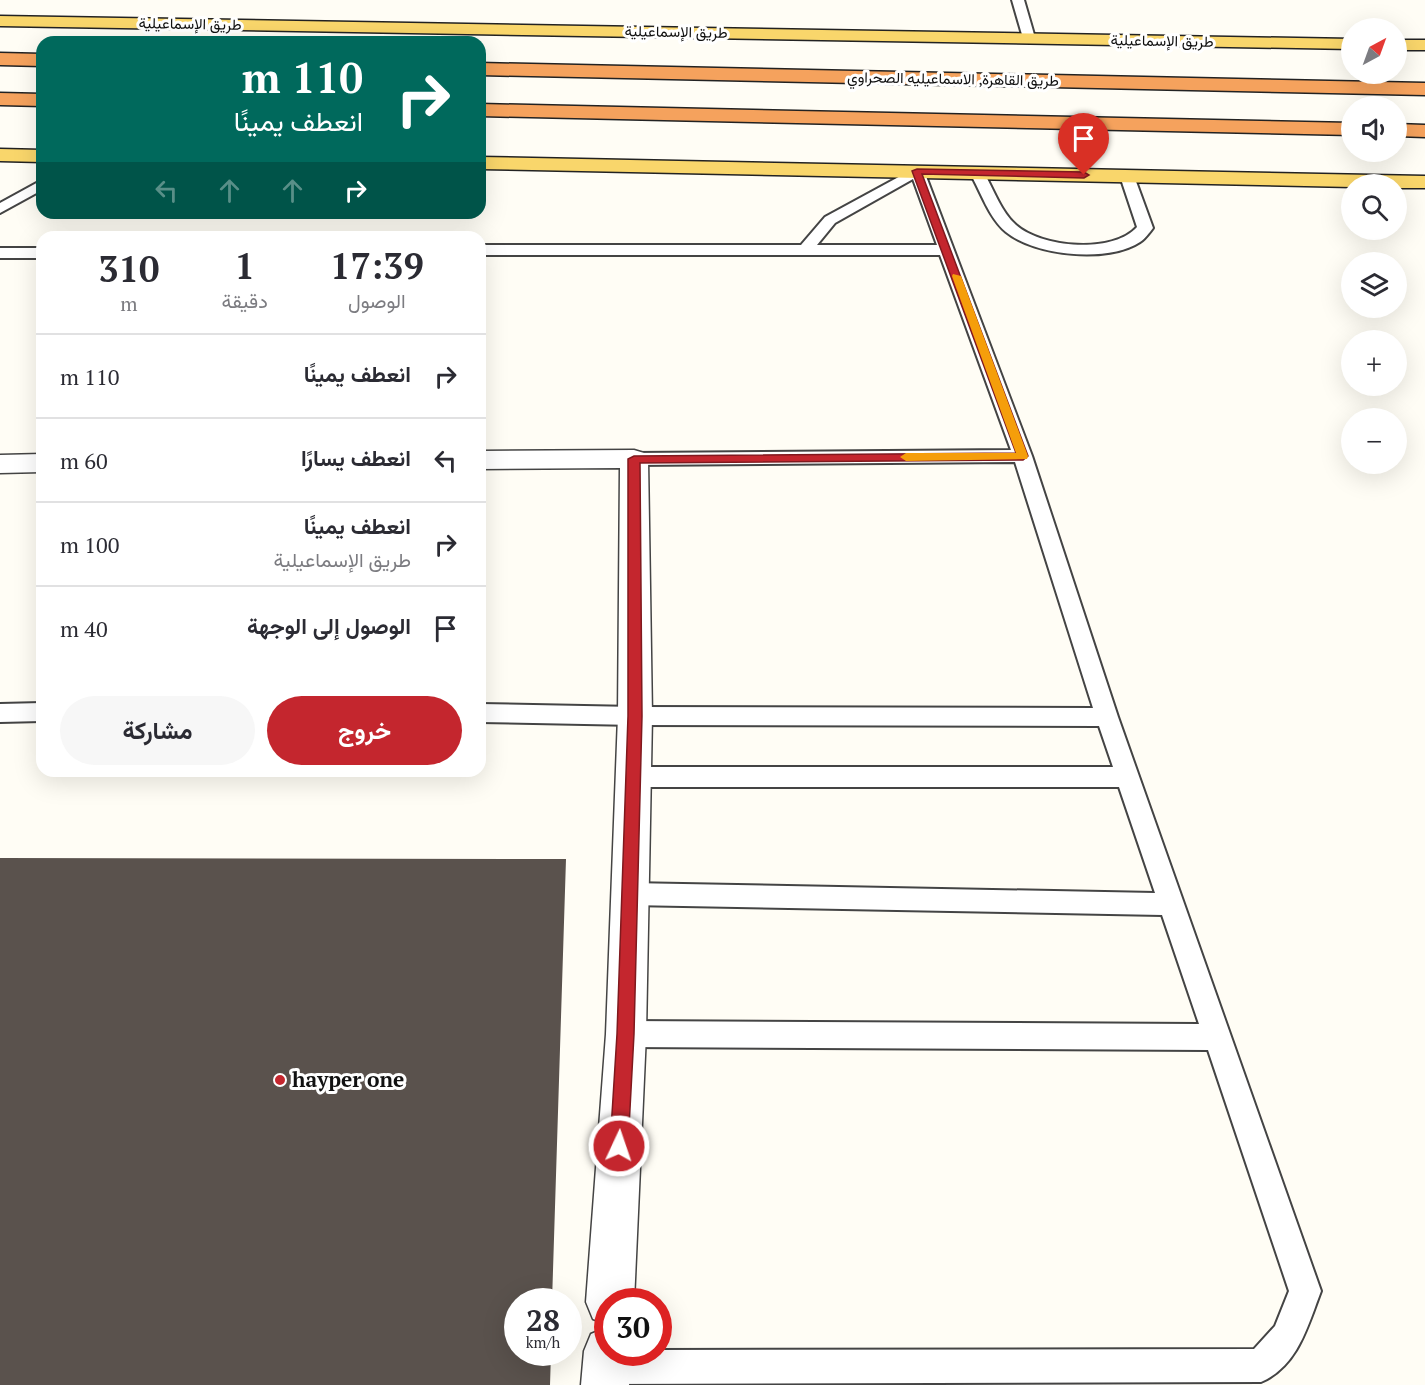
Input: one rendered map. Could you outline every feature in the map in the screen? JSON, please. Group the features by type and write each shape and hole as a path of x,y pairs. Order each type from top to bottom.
{"highway":[{"path":"0,59 36,60"},
{"name":"طريق القاهرة, الاسماعيليه الصحراوي","path":"486,69 1425,89"},
{"path":"0,99 36,100"},
{"path":"486,110 1341,129"},
{"path":"1407,130 1425,131"}],"main road":[{"name":"طريق الإسماعيلية","path":"0,21 1341,44"},
{"path":"1407,45 1425,45"},
{"path":"0,155 36,156"},
{"path":"486,163 1425,182"}],"street":[{"path":"486,460 634,459 635,716 626,1034 611,1288"},
{"path":"0,464 36,463"}],"lane":[{"path":"1018,0 1029,38"},
{"path":"606,1368 1261,1365 1287,1337 1305,1291 1107,717 1023,456 917,171 830,220 806,249"},
{"path":"977,173 1010,228 1040,245 1071,250 1126,244 1141,236 1145,228 1127,176"},
{"path":"0,209 36,188"},
{"path":"486,250 947,250"},
{"path":"0,253 36,253"},
{"path":"634,459 1023,456"},
{"path":"0,713 36,712"},
{"path":"486,713 635,716 1107,717"},
{"path":"633,777 1128,777"},
{"path":"629,894 1171,904"},
{"path":"626,1034 1217,1037"}],"building":[{"name":"hayper one","path":"0,858 566,859 552,1288 504,1288 504,1366 551,1366 550,1385 0,1385"}],"slow traffic":[{"path":"906,457 1023,456 957,276"}],"place":[{"name":"hayper one","path":"280,1080"}],"route":[{"path":"619,1146 626,1034 635,716 634,459 1023,456 917,171 1084,175"}]}
